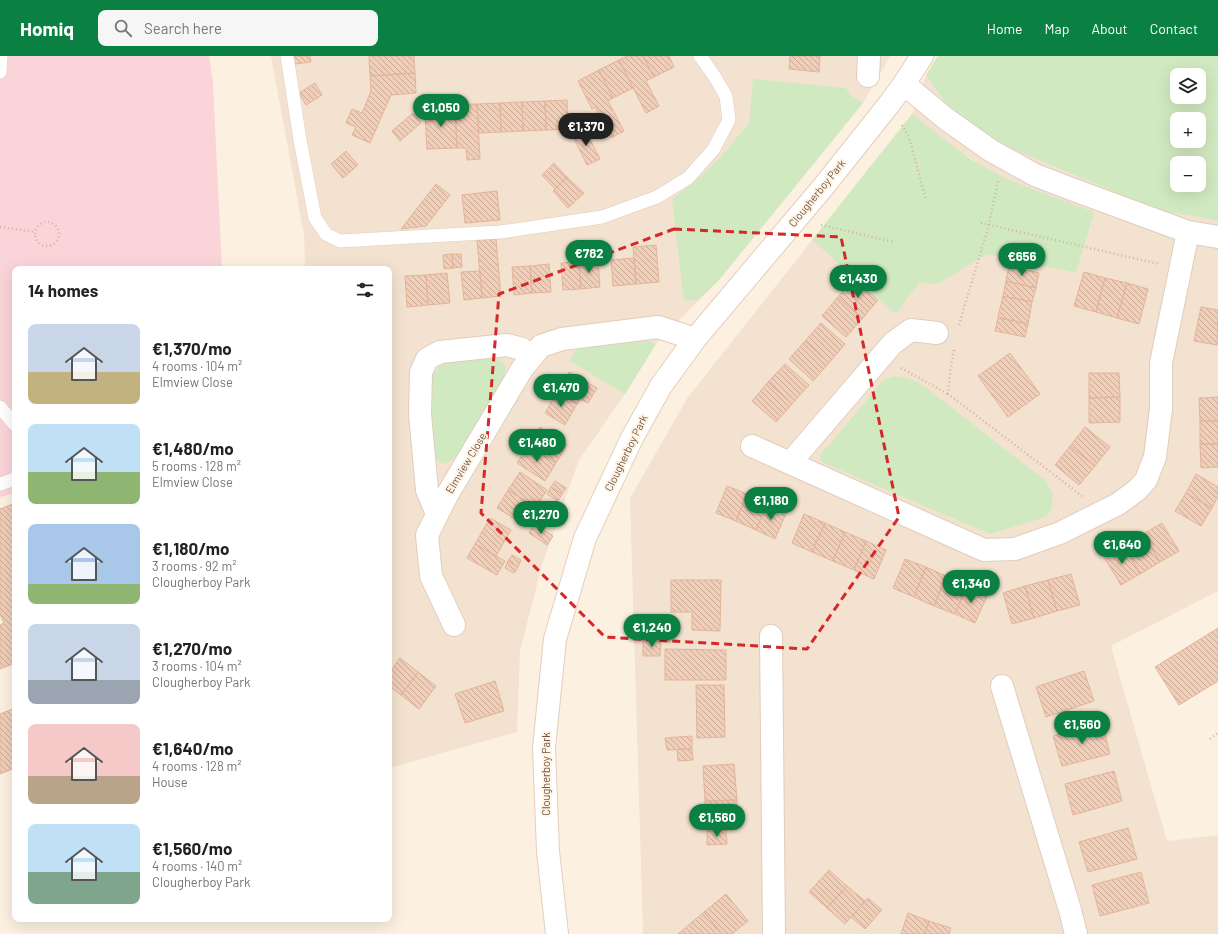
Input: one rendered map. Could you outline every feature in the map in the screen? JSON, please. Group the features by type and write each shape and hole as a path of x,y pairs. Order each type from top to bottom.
{"street":[{"name":"Clougherboy Park","path":"557,934 548,851 544,748 555,639 585,538 632,438 661,386 694,339 796,219 890,103 922,56"},
{"path":"904,84 945,118 990,150 1035,175 1188,232 1218,237"},
{"path":"752,446 984,550 1016,549 1060,533 1103,512 1118,504 1137,490 1146,480 1155,457 1161,409 1161,363 1188,232"},
{"name":"Elmview Close","path":"454,625 431,576 428,535 447,495 518,375 541,346 562,339 658,328 694,339"},
{"path":"790,463 893,343 911,330 946,338"},
{"path":"437,514 427,490 420,414 421,372 427,359 440,352 507,345 522,349 533,356"},
{"path":"771,636 774,934"},
{"path":"1002,686 1076,934"}],"lane":[{"path":"0,72 1,56"},
{"path":"287,56 300,140 315,218 326,234 340,242 508,231 602,217 657,197 688,178 713,150 729,120 726,96 700,56"},
{"path":"0,406 12,421"},
{"path":"0,484 12,480"}],"path":[{"path":"890,103 909,137 926,200"},
{"path":"959,327 989,224 1005,158"},
{"path":"796,219 894,242"},
{"path":"49,221 55,224 59,229 60,235 57,241 52,245 45,246 39,243 35,238 35,232 37,226 42,222 49,221"},
{"path":"982,223 1181,269"},
{"path":"0,227 35,232"},
{"path":"946,338 951,366 948,394"},
{"path":"881,356 948,394 1103,512"},
{"path":"1210,739 1218,734"}],"highlighted area":[{"path":"674,229 841,237 899,517 807,649 605,637 481,513 499,294"}],"shaded area":[{"path":"0,56 209,56 213,84 222,266 12,266 12,494 0,497"},
{"path":"271,56 890,56 863,103 719,280 656,344 625,394 579,460 542,565 520,651 517,732 392,767 392,266 305,266 304,235"},
{"path":"938,56 1218,56 1218,591 1111,646 1167,841 1218,835 1218,934 643,934 630,498 688,397 912,114 926,75"}],"green space":[{"path":"938,56 1218,56 1218,221 1160,211 1008,147 950,109 926,75"},
{"path":"753,79 846,88 850,95 863,103 719,280 698,300 684,301 672,199 698,179 719,159 749,123"},
{"path":"912,114 971,160 1009,180 1094,212 1076,273 987,254 936,285 920,282 896,314 812,240"},
{"path":"646,340 656,344 625,394 570,361 577,347"},
{"path":"496,358 505,365 505,377 457,456 449,462 444,464 441,463 433,453 429,386 434,373 440,366 450,362"},
{"path":"895,376 908,378 924,386 1046,481 1053,495 1051,509 1046,517 990,534 822,462 820,457 822,452 884,379"}],"building":[{"path":"294,56 310,56 311,62 295,64"},
{"path":"369,56 414,56 415,73 370,76"},
{"path":"627,56 643,56 654,77 646,81 659,106 646,113 619,60"},
{"path":"643,56 669,56 674,67 654,77"},
{"path":"790,56 820,56 819,72 789,69"},
{"path":"619,60 633,88 613,98 599,70"},
{"path":"599,70 613,98 608,101 624,131 611,138 595,107 592,109 578,81"},
{"path":"415,73 416,93 391,95 370,143 352,135 356,127 346,123 352,109 362,113 371,91 370,76"},
{"path":"315,83 322,95 306,105 299,93"},
{"path":"567,100 568,129 546,130 545,101"},
{"path":"545,101 546,130 523,131 522,102"},
{"path":"522,102 523,131 501,132 500,103"},
{"path":"500,103 501,132 479,133 477,104"},
{"path":"477,104 480,159 467,160 466,148 457,148 455,105"},
{"path":"455,105 457,148 427,149 425,113 433,112 432,106"},
{"path":"413,113 421,123 400,141 392,131"},
{"path":"585,129 600,159 587,165 572,135"},
{"path":"346,151 358,165 343,178 331,164"},
{"path":"554,163 567,177 555,189 542,175"},
{"path":"567,177 584,193 568,208 553,191"},
{"path":"436,184 450,195 426,226 401,229"},
{"path":"497,191 500,220 465,223 462,195"},
{"path":"496,239 501,296 482,298 477,240"},
{"path":"656,245 659,282 636,284 633,247"},
{"path":"452,254 453,268 444,269 443,255"},
{"path":"452,254 461,254 462,267 453,268"},
{"path":"634,258 636,284 613,286 611,260"},
{"path":"598,260 600,287 581,289 579,261"},
{"path":"579,261 581,289 563,290 561,263"},
{"path":"549,264 551,292 532,293 530,266"},
{"path":"530,266 532,293 514,295 512,267"},
{"path":"1009,266 1039,273 1036,288 1006,281"},
{"path":"480,271 482,298 464,300 461,272"},
{"path":"1084,272 1105,278 1096,312 1074,306"},
{"path":"447,273 450,303 428,305 426,275"},
{"path":"426,275 428,305 407,307 405,276"},
{"path":"1105,278 1127,283 1117,318 1096,312"},
{"path":"854,279 878,300 862,319 838,297"},
{"path":"1006,281 1036,288 1032,302 1003,296"},
{"path":"1127,283 1148,289 1139,324 1117,318"},
{"path":"1003,296 1032,302 1028,324 998,317"},
{"path":"838,297 862,319 846,337 822,316"},
{"path":"1201,307 1218,310 1217,345 1194,341"},
{"path":"998,318 1028,324 1025,337 995,331"},
{"path":"821,323 845,344 829,363 805,341"},
{"path":"805,341 829,363 813,381 789,359"},
{"path":"1010,353 1040,394 1008,417 978,376"},
{"path":"785,364 809,385 792,404 768,382"},
{"path":"569,372 597,388 588,403 580,399 577,404 557,392"},
{"path":"1089,373 1119,373 1120,397 1089,398"},
{"path":"768,382 792,404 776,422 752,401"},
{"path":"557,392 577,404 565,425 545,413"},
{"path":"1120,397 1120,422 1089,423 1089,398"},
{"path":"1218,397 1218,421 1200,421 1199,398"},
{"path":"1200,421 1218,421 1218,444 1200,444"},
{"path":"540,427 567,445 556,463 529,445"},
{"path":"1085,427 1110,447 1095,466 1070,446"},
{"path":"1200,444 1218,444 1218,467 1201,468"},
{"path":"529,445 556,463 545,481 517,463"},
{"path":"1070,446 1095,466 1079,485 1055,465"},
{"path":"520,472 547,490 536,507 508,490"},
{"path":"1196,474 1218,487 1218,496 1212,508 1186,493"},
{"path":"555,481 566,488 562,494 551,487"},
{"path":"727,486 747,494 736,521 716,513"},
{"path":"551,487 562,494 558,501 547,494"},
{"path":"508,490 536,507 525,525 497,508"},
{"path":"1186,493 1212,508 1201,526 1175,511"},
{"path":"747,494 767,503 756,530 736,521"},
{"path":"767,503 787,511 775,539 756,530"},
{"path":"12,504 12,664 0,669 0,625 4,623 0,614 0,509"},
{"path":"804,514 825,523 812,552 792,543"},
{"path":"490,518 511,530 496,556 475,544"},
{"path":"825,523 845,532 833,561 812,552"},
{"path":"1162,523 1179,551 1160,562 1143,534"},
{"path":"534,524 553,536 547,545 529,533"},
{"path":"845,532 866,541 854,570 833,561"},
{"path":"1143,534 1160,562 1140,574 1124,545"},
{"path":"866,541 886,550 874,579 854,570"},
{"path":"475,544 505,561 497,575 467,558"},
{"path":"1124,545 1140,574 1121,585 1104,557"},
{"path":"512,555 521,560 518,567 508,561"},
{"path":"905,559 926,567 914,597 893,588"},
{"path":"508,561 518,567 514,573 505,568"},
{"path":"926,567 946,576 934,606 914,597"},
{"path":"1071,574 1080,605 1057,611 1048,580"},
{"path":"946,576 967,585 955,614 934,606"},
{"path":"671,580 721,580 720,631 692,630 692,612 671,612"},
{"path":"1048,580 1057,611 1034,618 1025,586"},
{"path":"967,585 988,594 975,623 955,614"},
{"path":"1025,586 1034,618 1012,624 1003,593"},
{"path":"643,628 670,628 670,642 643,641"},
{"path":"1218,628 1218,681 1179,705 1155,667"},
{"path":"643,641 661,641 660,656 643,656"},
{"path":"665,649 726,650 726,680 665,680"},
{"path":"400,658 418,672 401,695 392,688 392,669"},
{"path":"1084,671 1094,701 1046,717 1036,687"},
{"path":"418,672 436,686 419,709 401,695"},
{"path":"495,681 504,711 465,723 455,694"},
{"path":"696,685 724,685 725,737 697,738"},
{"path":"12,709 12,769 0,774 0,714"},
{"path":"1102,723 1110,754 1062,766 1053,736"},
{"path":"692,736 692,749 667,750 665,738"},
{"path":"677,749 692,749 693,760 678,761"},
{"path":"734,764 737,800 705,801 703,766"},
{"path":"1114,771 1122,801 1073,815 1065,784"},
{"path":"737,800 738,829 707,831 705,801"},
{"path":"1128,828 1137,859 1088,872 1079,842"},
{"path":"726,830 727,844 707,845 707,831"},
{"path":"829,870 847,886 827,908 809,892"},
{"path":"1141,872 1149,903 1100,916 1092,885"},
{"path":"847,886 865,901 845,924 827,908"},
{"path":"726,894 748,921 732,934 722,934 704,912"},
{"path":"868,898 882,910 865,929 851,917"},
{"path":"704,912 722,934 678,934"},
{"path":"908,913 929,921 925,934 901,934"},
{"path":"929,921 951,928 949,934 925,934"}]}
